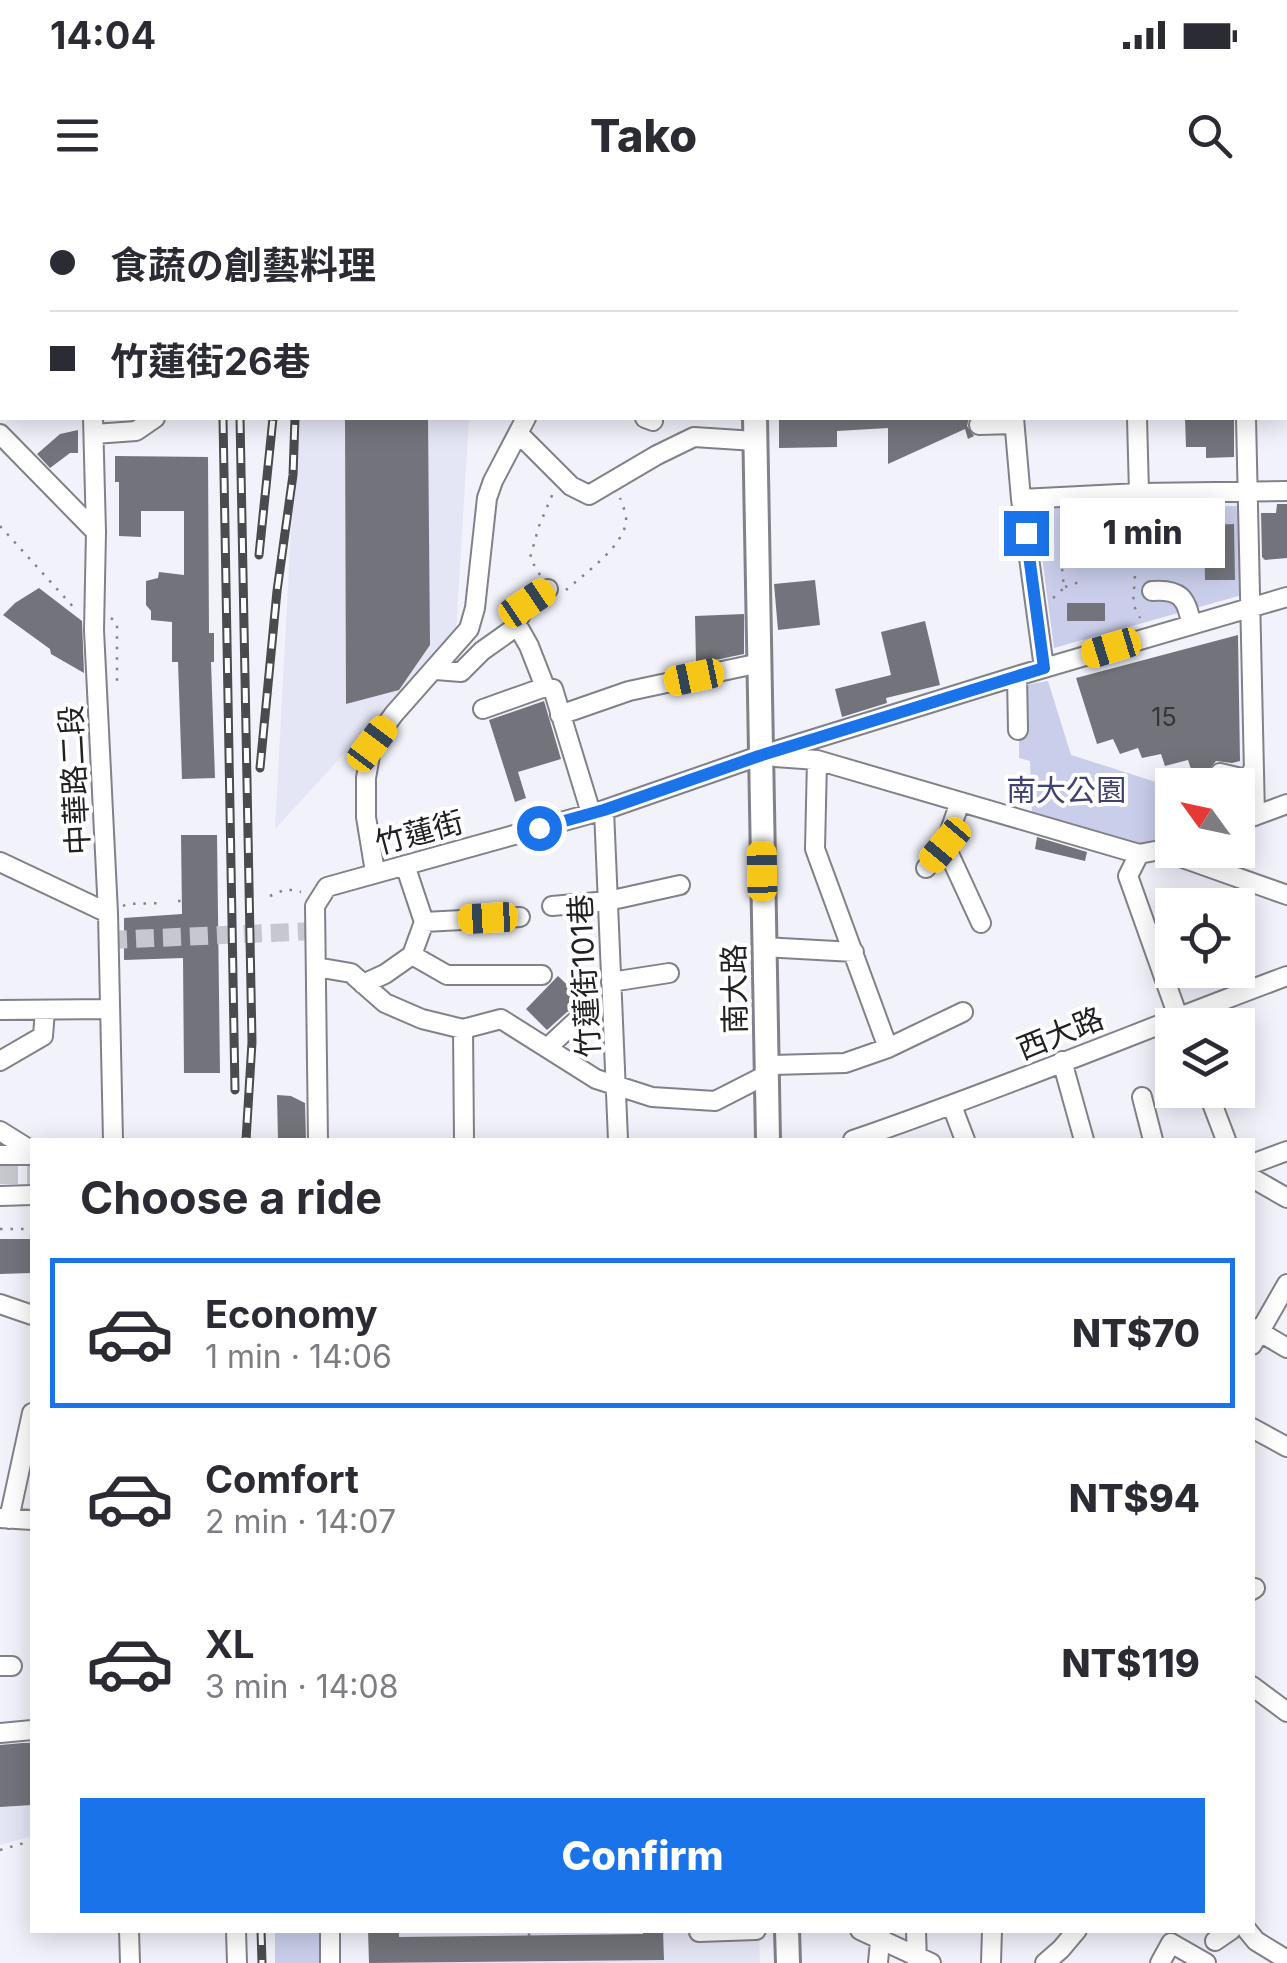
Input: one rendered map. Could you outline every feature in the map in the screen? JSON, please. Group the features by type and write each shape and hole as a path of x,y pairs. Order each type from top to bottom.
{"main road":[{"name":"南大路","path":"755,429 768,1138"},
{"path":"787,1933 788,1963"}],"street":[{"path":"94,426 136,432 152,420"},
{"path":"1137,420 1139,494"},
{"path":"1246,420 1254,768"},
{"path":"979,425 1014,421 1044,668"},
{"path":"375,872 366,817 366,778 372,744 470,629 486,498 522,425 571,486 589,495 694,437 755,429"},
{"name":"中華路二段","path":"94,426 94,630 117,952 110,1009 113,1138"},
{"path":"0,434 96,532"},
{"path":"1021,499 1287,491"},
{"path":"436,670 461,672 512,628 527,603 546,590"},
{"path":"1152,591 1169,590 1182,598 1190,624"},
{"name":"竹蓮街","path":"318,1138 315,906 327,887 598,812 759,756 1287,597"},
{"name":"竹蓮街101巷","path":"516,623 544,687 553,689 598,812 608,901 618,1138"},
{"path":"560,715 630,691 760,663"},
{"path":"1018,676 1018,730"},
{"path":"483,710 544,687"},
{"path":"759,756 816,760 1139,854 1155,850"},
{"path":"816,760 815,849 888,1048"},
{"path":"926,868 945,845 960,802"},
{"path":"1255,816 1287,804"},
{"path":"945,845 981,923"},
{"path":"1139,854 1128,876 1174,1008"},
{"path":"0,862 114,922"},
{"path":"363,984 412,955 424,922 405,865"},
{"path":"1217,868 1287,895"},
{"path":"552,906 608,901 680,885"},
{"path":"424,922 520,917"},
{"path":"763,947 854,952"},
{"path":"412,955 447,975 542,974"},
{"path":"316,967 352,973 385,1003 422,1019 463,1030 501,1019 596,1079 652,1097 715,1101 766,1076 773,1065 844,1063 888,1048 963,1012"},
{"path":"611,982 669,973"},
{"name":"西大路","path":"1210,1008 1287,976"},
{"path":"0,1010 110,1009"},
{"path":"0,1061 43,1036 45,1010"},
{"path":"547,1048 575,1022"},
{"name":"西大路","path":"859,1138 1155,1029"},
{"path":"463,1030 464,1138"},
{"path":"1062,1061 1083,1138"},
{"path":"1142,1097 1152,1138"},
{"path":"952,1106 964,1138"},
{"path":"1213,1108 1225,1138"},
{"path":"0,1131 30,1152"},
{"path":"1255,1163 1287,1151"},
{"path":"0,1155 30,1153"},
{"path":"1255,1180 1287,1198"},
{"path":"0,1196 30,1196"},
{"path":"1287,1284 1255,1335 1287,1348"},
{"path":"0,1304 30,1314"},
{"path":"30,1420 4,1518 30,1520"},
{"path":"1255,1430 1287,1446"},
{"path":"1255,1688 1287,1712"},
{"path":"0,1733 30,1730"},
{"path":"129,1933 130,1963"},
{"path":"236,1933 237,1963"},
{"path":"330,1933 330,1963"},
{"path":"916,1933 921,1961"},
{"path":"992,1933 992,1963"},
{"path":"1045,1963 1074,1933"},
{"path":"1249,1933 1256,1942 1287,1960"},
{"path":"878,1963 881,1934 921,1961"},
{"path":"1160,1963 1171,1943 1206,1963"}],"path":[{"path":"586,494 574,497 552,493 530,558 546,590 556,595 606,554 621,536 627,520 620,498 608,484"},
{"path":"1134,545 1139,494"},
{"path":"1064,588 1066,542 1086,524 1135,535"},
{"path":"0,526 94,630"},
{"path":"1110,564 1127,564"},
{"path":"1135,576 1133,604 1140,618"},
{"path":"1052,600 1064,588 1079,582"},
{"path":"68,601 76,594"},
{"path":"111,619 116,623 116,684"},
{"path":"270,896 286,889"},
{"path":"114,922 127,904 162,904"},
{"path":"0,1229 30,1228"},
{"path":"0,1850 30,1841"}],"shaded area":[{"path":"297,420 469,420 456,632 275,829"},
{"path":"30,1736 30,1837 0,1845 0,1741"},
{"path":"369,1933 759,1933 760,1963 370,1963"}],"green space":[{"path":"1035,504 1238,506 1242,595 1054,648"},
{"name":"南大公園","path":"1048,681 1071,755 1155,782 1155,840 1141,845 1032,817 1030,761 1019,758 1019,686"},
{"path":"275,1933 321,1933 321,1963 275,1963"}],"building":[{"path":"345,420 428,420 430,645 399,690 346,704"},
{"path":"779,420 968,420 967,426 974,436 968,439 965,429 888,464 888,428 837,431 837,447 779,448"},
{"path":"1185,420 1234,420 1234,457 1206,458 1206,447 1186,447"},
{"path":"78,430 78,453 70,453 50,468 37,454 60,434"},
{"path":"115,456 208,457 215,778 182,779 178,662 172,662 172,622 151,620 146,605 146,581 158,578 159,572 184,575 184,511 141,511 141,537 119,536"},
{"path":"1277,504 1287,504 1287,558 1265,560 1261,513 1276,513"},
{"path":"1234,524 1235,580 1205,580 1204,525"},
{"path":"815,580 820,625 778,630 774,584"},
{"path":"39,588 82,621 84,673 51,654 50,649 3,615"},
{"path":"1067,603 1105,603 1105,621 1067,621"},
{"path":"744,614 744,654 696,661 695,616"},
{"path":"925,621 940,685 886,698 887,703 842,717 835,689 891,675 881,632"},
{"path":"1238,635 1240,761 1216,761 1210,768 1191,768 1188,760 1165,766 1161,754 1142,758 1138,748 1120,754 1113,739 1097,744 1076,678"},
{"path":"544,701 561,759 518,772 526,798 515,802 489,720"},
{"path":"181,835 217,835 220,1073 184,1073 183,958 124,960 124,918 182,914"},
{"path":"1037,837 1087,852 1085,861 1035,849"},
{"path":"558,976 587,1004 580,1011 567,1012 547,1030 526,1009"},
{"path":"277,1095 305,1103 306,1138 278,1138"},
{"path":"0,1239 30,1239 30,1273 0,1274"},
{"path":"30,1743 30,1805 0,1807 0,1745"},
{"path":"368,1933 399,1933 399,1937 663,1933 664,1960 369,1963"}],"tunnel":[{"path":"109,940 315,931"},
{"path":"0,1175 30,1175"}],"railway":[{"path":"223,420 235,1090"},
{"path":"240,420 252,1042 246,1138"},
{"path":"259,555 273,420"},
{"path":"260,768 293,475 295,420"},
{"path":"261,1933 262,1963"}],"route":[{"path":"539,828 1044,668 1026,533"}]}
